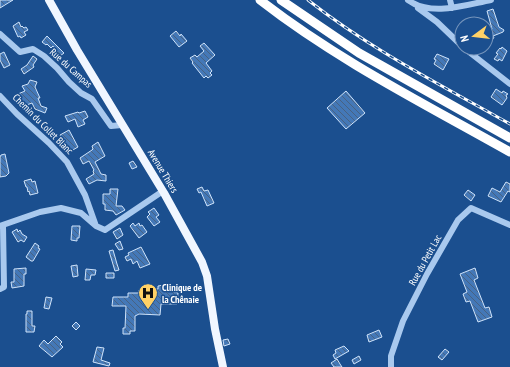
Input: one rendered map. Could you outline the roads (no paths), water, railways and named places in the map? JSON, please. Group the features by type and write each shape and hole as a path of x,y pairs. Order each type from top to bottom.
{"highway":[{"path":"260,0 313,38 348,60 510,152"},
{"path":"281,0 359,53 510,138"}],"main road":[{"name":"Avenue Thiers","path":"49,0 77,50 163,191 202,262 207,276 215,329 223,367"}],"street":[{"path":"408,0 437,22 454,38"},
{"path":"450,0 452,8"},
{"path":"414,5 437,9 452,8 491,0"},
{"name":"Rue du Campas","path":"0,34 20,52 33,49 44,56 69,82 82,93 92,98 111,126 122,125"},
{"path":"474,56 510,84"},
{"name":"Chemin du Collet Blanc","path":"0,96 67,162 85,195 96,226"},
{"path":"0,290 4,287 2,226 40,212 61,208 81,213 96,226 105,230 163,191"},
{"name":"Rue du Petit Lac","path":"392,367 391,356 403,321 427,274 458,220 471,208 510,225"}],"railway":[{"path":"308,0 356,35 432,81 510,124"}],"place":[{"name":"Clinique de la Chênaie","path":"148,310"}]}
